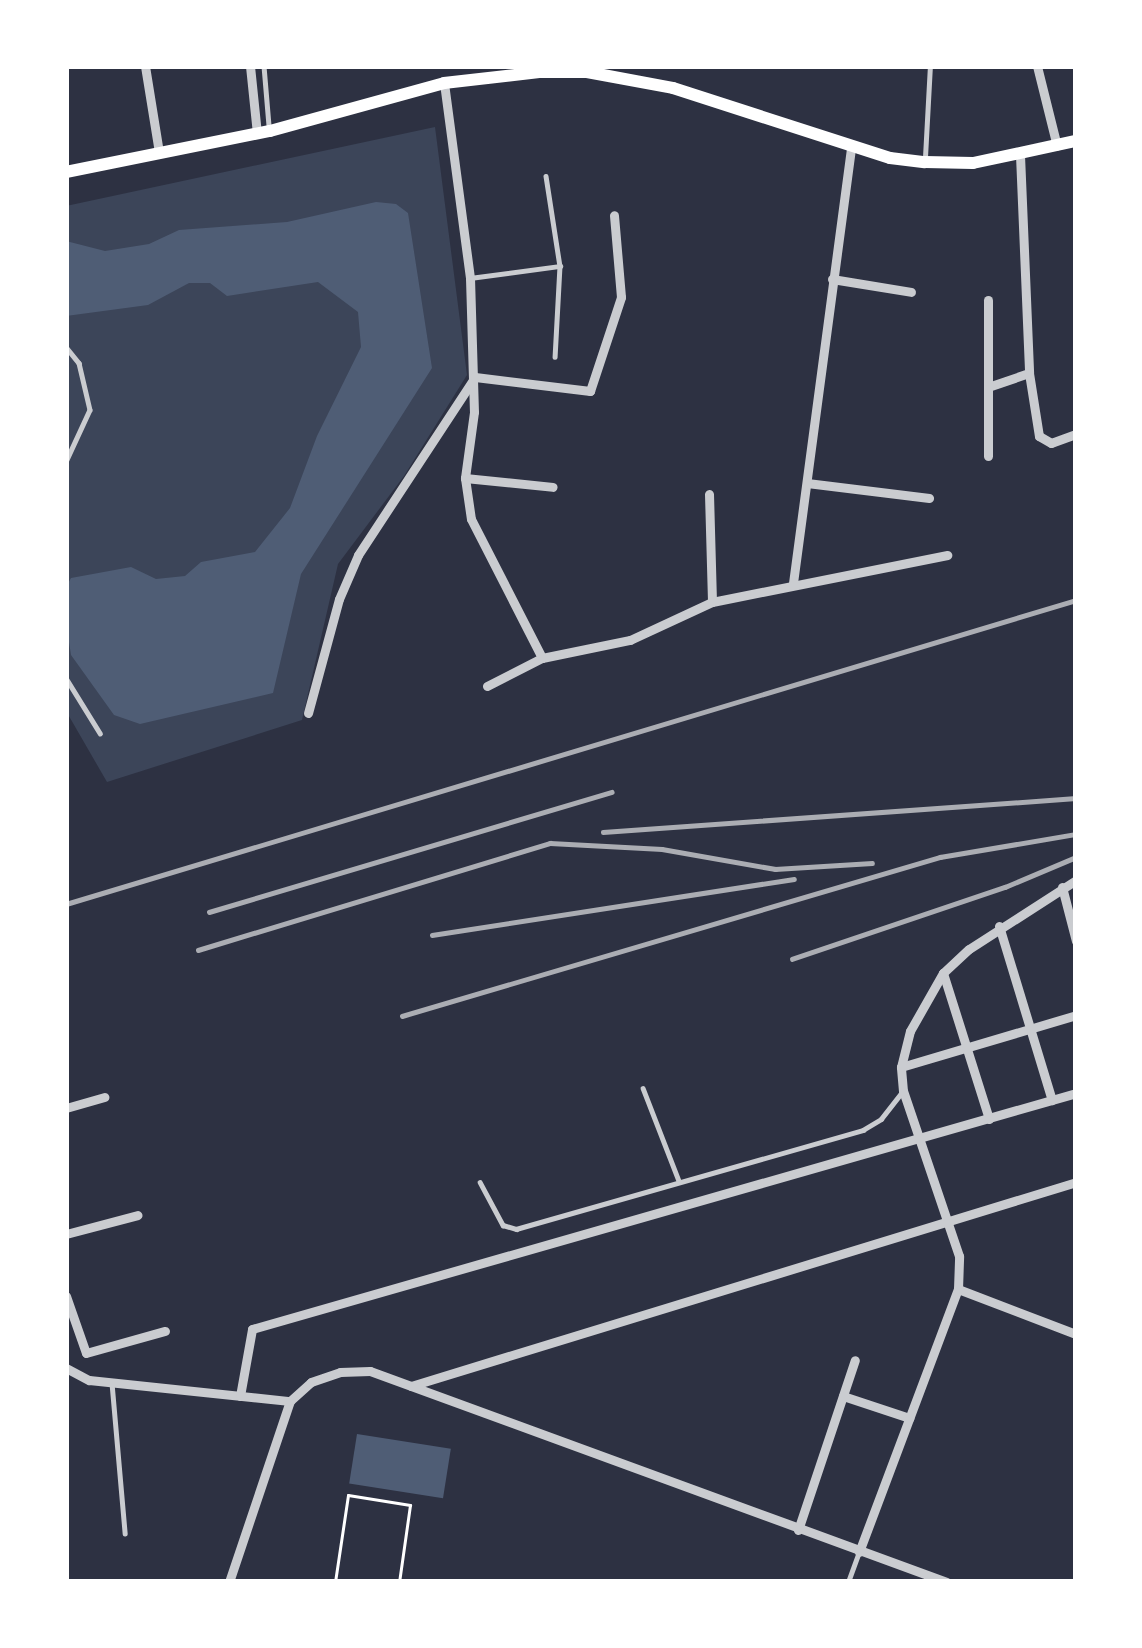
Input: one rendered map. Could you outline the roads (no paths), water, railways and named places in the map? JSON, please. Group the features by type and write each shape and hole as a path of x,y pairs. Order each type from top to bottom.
{"main road":[{"path":"66,172 264,132 485,70 587,72 633,79 851,146 925,162 973,163 1076,141"}],"street":[{"path":"145,66 159,152"},
{"path":"250,66 264,132"},
{"path":"1036,66 1058,146"},
{"path":"444,83 470,278 475,377 465,478 471,519 542,658"},
{"path":"793,583 851,146"},
{"path":"1020,155 1029,374 1044,442 1076,434"},
{"path":"475,377 590,391 621,297 614,215"},
{"path":"832,279 911,292"},
{"path":"988,300 988,456"},
{"path":"988,387 1029,374"},
{"path":"308,713 339,599 358,555 475,377"},
{"path":"465,478 553,487"},
{"path":"807,483 928,498"},
{"path":"709,494 712,602"},
{"path":"487,686 542,658 630,640 712,602 947,555"},
{"path":"859,1552 958,1289 959,1256 903,1091 901,1067 910,1031 943,973 999,926 1076,880"},
{"path":"1062,887 1076,941"},
{"path":"999,926 1052,1100"},
{"path":"943,973 989,1120"},
{"path":"901,1067 1076,1015"},
{"path":"240,1396 252,1329 1076,1093"},
{"path":"66,1108 104,1097"},
{"path":"411,1386 1076,1182"},
{"path":"66,1234 138,1215"},
{"path":"958,1289 1076,1334"},
{"path":"66,1296 86,1353 165,1331"},
{"path":"798,1530 854,1360"},
{"path":"66,1368 89,1380 290,1401"},
{"path":"230,1582 290,1401 311,1382 340,1372 370,1371 947,1582"},
{"path":"843,1396 909,1418"}],"lane":[{"path":"264,66 264,132"},
{"path":"925,162 930,66"},
{"path":"546,176 560,266 555,357"},
{"path":"470,278 560,266"},
{"path":"66,347 79,363 90,410 66,462"},
{"path":"66,678 100,733"},
{"path":"643,1088 679,1181"},
{"path":"480,1182 502,1225 516,1229 863,1130 881,1120 903,1091"},
{"path":"112,1383 125,1533"},
{"path":"848,1582 859,1552"}],"railway":[{"path":"66,904 1076,600"},
{"path":"209,912 611,792"},
{"path":"603,832 1076,798"},
{"path":"402,1016 940,857 1076,834"},
{"path":"198,950 550,843 662,849 775,869 872,863"},
{"path":"792,959 1005,887 1076,857"},
{"path":"432,935 794,879"}]}
